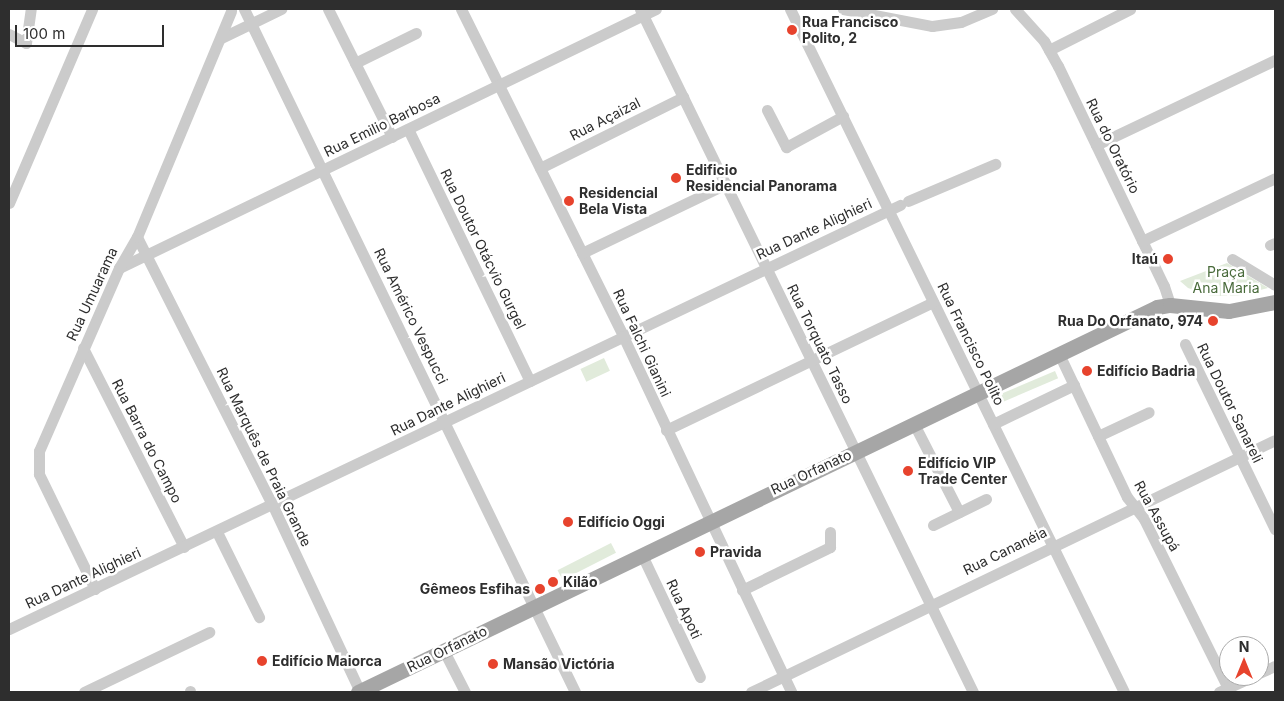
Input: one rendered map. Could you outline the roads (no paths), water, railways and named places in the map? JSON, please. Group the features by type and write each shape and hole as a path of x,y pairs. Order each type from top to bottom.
{"main road":[{"name":"Rua Orfanato","path":"359,692 709,521 1158,307 1170,305 1229,311 1275,302"}],"street":[{"path":"9,34 26,43 31,9"},
{"name":"Rua Américo Vespucci","path":"244,9 446,422 575,692"},
{"path":"221,38 281,9"},
{"path":"328,9 392,137"},
{"name":"Rua Falchi Gianini","path":"461,9 623,336 709,521 792,692"},
{"name":"Rua Emilio Barbosa","path":"119,268 499,86 642,12 656,9"},
{"name":"Rua Francisco Polito","path":"790,9 843,116 899,205 933,302 1124,692"},
{"path":"843,9 932,26 961,22 992,9"},
{"name":"Rua do Oratório","path":"1015,9 1049,50 1142,241 1170,305"},
{"path":"1049,50 1130,9"},
{"path":"9,203 96,10"},
{"name":"Rua Umuarama","path":"94,589 38,467 39,451 119,268 137,237 231,12"},
{"name":"Rua Torquato Tasso","path":"642,12 973,692"},
{"path":"355,63 416,33"},
{"path":"1096,145 1275,60"},
{"name":"Rua Açaizal","path":"540,168 683,97"},
{"path":"768,110 786,147 843,116"},
{"name":"Rua Doutor Otácvio Gurgel","path":"408,129 530,381"},
{"name":"Rua Dante Alighieri","path":"9,629 273,506 623,336 899,205 995,164"},
{"path":"1142,241 1275,178"},
{"path":"582,253 726,184"},
{"name":"Rua Marquês de Praia Grande","path":"137,237 273,506 359,692"},
{"path":"1232,259 1275,285"},
{"path":"666,430 933,302"},
{"name":"Rua Doutor Sanareli","path":"1185,344 1275,529"},
{"name":"Rua Barra do Campo","path":"83,348 184,547"},
{"name":"Rua Assupá","path":"1059,354 1134,506 1144,519 1226,691"},
{"path":"993,424 1074,385"},
{"path":"1098,436 1149,412"},
{"path":"914,424 959,512"},
{"name":"Rua Cananéia","path":"751,692 1051,545 1275,440"},
{"path":"933,525 986,499"},
{"path":"217,532 259,617"},
{"path":"742,590 830,547 830,532"},
{"name":"Rua Apoti","path":"642,555 700,677"},
{"path":"84,692 209,632"},
{"path":"444,651 465,692"}],"place":[{"name":"Rua Francisco Polito, 2","path":"792,30"},
{"name":"Edificio Residencial Panorama","path":"676,178"},
{"name":"Residencial Bela Vista","path":"569,201"},
{"name":"Itaú","path":"1168,259"},
{"name":"Rua Do Orfanato, 974","path":"1213,321"},
{"name":"Edifício Badria","path":"1087,371"},
{"name":"Edifício VIP Trade Center","path":"908,471"},
{"name":"Edifício Oggi","path":"568,522"},
{"name":"Pravida","path":"700,552"},
{"name":"Kilão","path":"553,582"},
{"name":"Gêmeos Esfihas","path":"540,589"},
{"name":"Edifício Maiorca","path":"262,661"},
{"name":"Mansão Victória","path":"493,664"}],"park label":[{"name":"Praça Ana Maria","path":"1226,280"}]}
